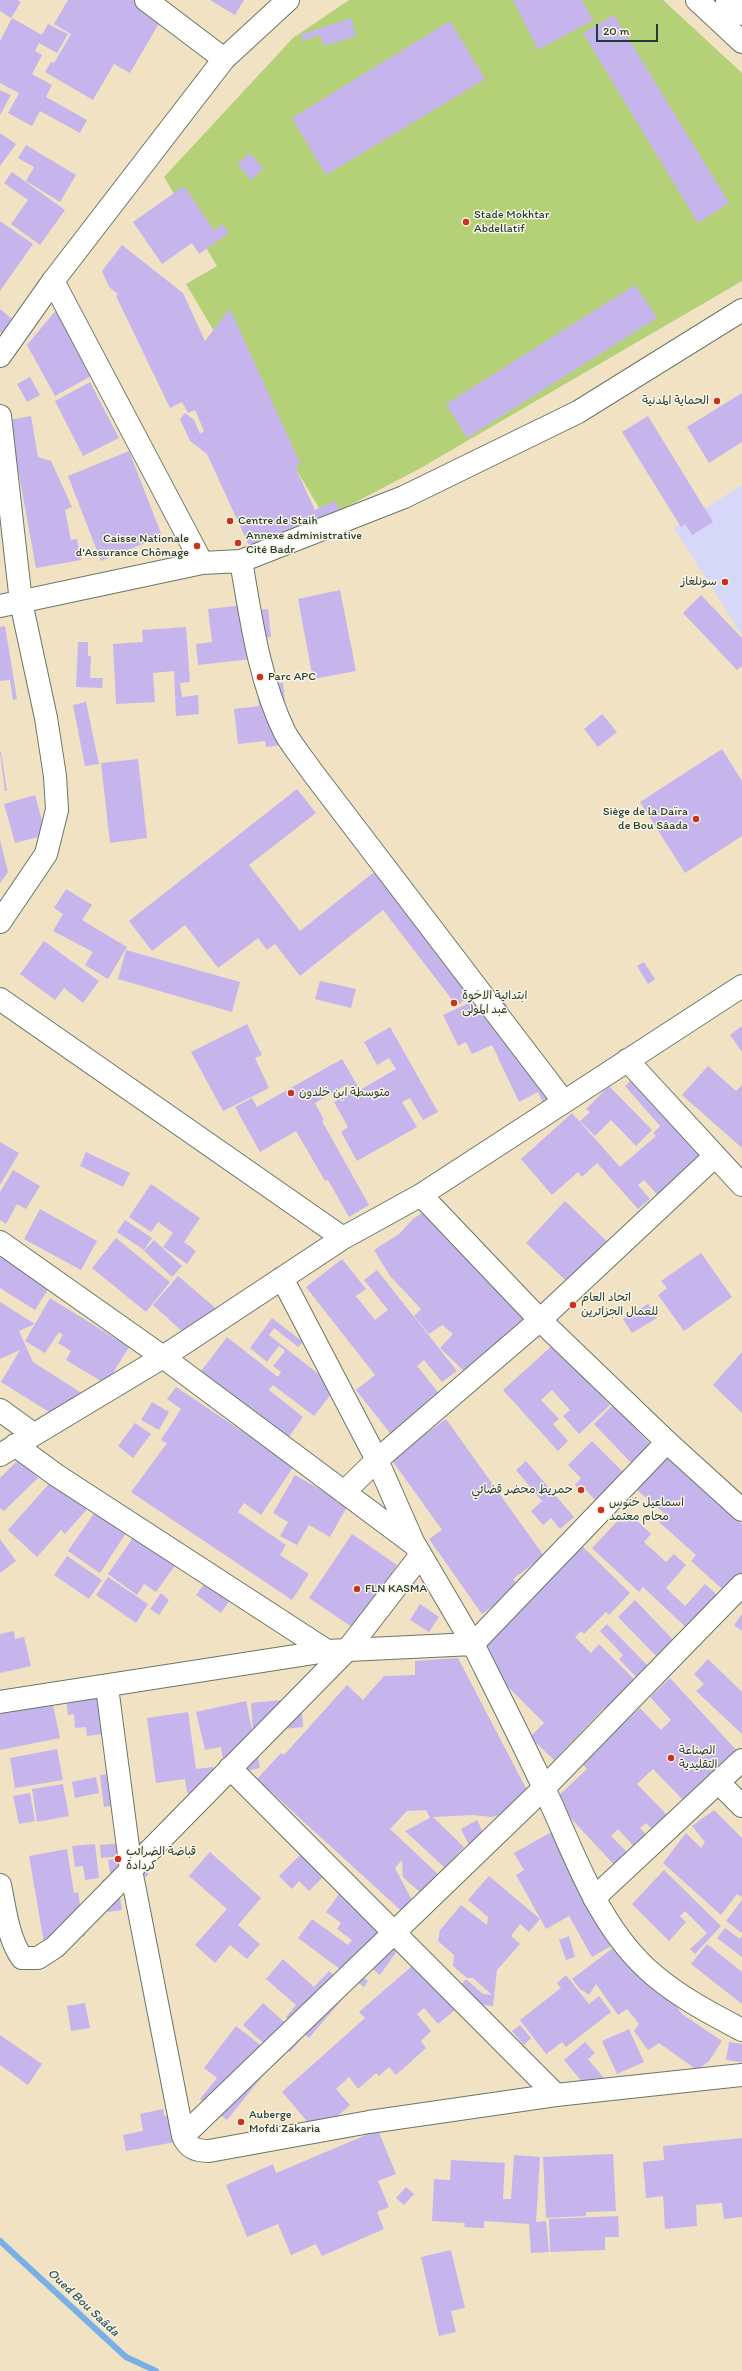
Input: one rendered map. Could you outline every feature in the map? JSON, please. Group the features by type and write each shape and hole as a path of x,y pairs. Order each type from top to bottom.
{"street":[{"path":"146,0 224,59"},
{"path":"0,356 53,281 224,59 288,0"},
{"path":"697,0 742,42"},
{"path":"727,0 742,14"},
{"path":"53,281 202,563"},
{"path":"10,604 202,563 241,561 404,498 578,412 739,319"},
{"path":"0,416 10,604 46,718 55,776 57,810 46,854 0,922"},
{"path":"241,561 254,635 274,708 286,734 318,780 564,1102"},
{"path":"16,1444 163,1357 343,1238 421,1196 742,986"},
{"path":"0,999 343,1238"},
{"path":"627,1060 742,1185"},
{"path":"344,1492 378,1460 540,1320 715,1156"},
{"path":"421,1196 540,1320 667,1442 742,1510"},
{"path":"0,1242 163,1357 344,1492 417,1551"},
{"path":"282,1278 378,1460 417,1551 473,1644 544,1788 594,1898 621,1939 654,1975 691,2002 742,2030"},
{"path":"0,1410 16,1444 56,1475 338,1650"},
{"path":"0,1702 107,1687 338,1650 473,1644 667,1442"},
{"path":"0,1885 17,1951 22,1958 38,1958 55,1947 230,1768 338,1650 417,1551"},
{"path":"183,2136 544,1788 742,1585"},
{"path":"107,1687 131,1870 183,2136 188,2145 194,2149 209,2151 369,2122 556,2095 742,2075"},
{"path":"594,1898 742,1760"},
{"path":"230,1768 556,2095"},
{"path":"718,1782 742,1806"}],"shaded area":[{"name":"سونلغاز","path":"742,485 742,635 674,528"}],"green space":[{"name":"Stade Mokhtar Abdellatif","path":"349,0 663,0 742,73 742,281 419,469 325,518 186,284 217,266 164,177 293,38"}],"building":[{"path":"0,0 17,0 21,2 11,18 0,11"},
{"path":"68,0 155,0 168,8 130,73 114,64 93,100 45,72 51,62 54,63 71,34 54,24"},
{"path":"210,0 244,0 235,15"},
{"path":"513,0 582,0 593,20 538,50"},
{"path":"614,15 729,203 698,223 583,33"},
{"path":"12,18 42,35 48,24 68,34 57,53 39,43 35,51 42,55 32,74 52,85 46,97 87,120 80,133 40,111 32,126 8,113 19,93 0,83 0,41"},
{"path":"351,18 356,36 324,46 320,35 303,41 300,35"},
{"path":"450,21 485,79 326,175 292,118"},
{"path":"0,90 11,95 0,115"},
{"path":"0,133 16,144 0,166"},
{"path":"26,145 76,175 60,202 26,181 34,167 18,158"},
{"path":"250,153 263,169 251,180 237,164"},
{"path":"12,172 65,210 40,245 11,224 28,200 4,183"},
{"path":"184,186 214,230 223,224 229,233 199,254 192,243 162,264 133,222"},
{"path":"0,221 33,244 0,291"},
{"path":"122,245 183,293 205,341 230,309 300,463 296,469 315,510 335,501 339,510 251,550 207,454 190,441 180,419 185,413 194,420 200,434 204,431 195,410 188,413 182,402 170,408 116,296 118,294 109,287 102,271"},
{"path":"635,285 657,318 467,438 446,404"},
{"path":"0,309 12,319 2,333 0,332"},
{"path":"57,309 93,375 55,396 27,345"},
{"path":"30,377 40,395 27,402 17,384"},
{"path":"90,382 119,438 83,456 55,401"},
{"path":"742,393 742,442 709,463 687,427"},
{"path":"31,416 38,457 51,461 72,507 65,510 71,540 77,539 81,560 36,568 9,420"},
{"path":"648,416 713,522 692,535 685,524 681,527 622,432"},
{"path":"129,451 162,536 101,561 68,476"},
{"path":"340,590 356,671 313,679 298,599"},
{"path":"701,595 742,638 742,666 737,670 683,613"},
{"path":"244,605 244,612 268,609 271,637 267,637 269,657 198,665 196,644 212,642 208,609"},
{"path":"5,626 17,699 13,700 10,680 0,681 0,627"},
{"path":"186,627 190,682 180,683 182,697 198,695 199,714 176,716 174,671 153,673 155,702 116,704 113,644 143,642 142,630"},
{"path":"78,642 88,642 88,656 91,656 90,678 103,678 102,688 76,687"},
{"path":"283,683 289,744 266,747 265,741 238,744 234,709 259,706 257,685"},
{"path":"86,702 99,764 85,766 73,705"},
{"path":"602,714 617,732 598,747 584,729"},
{"name":"Siège de la Daïra de Bou Sâada","path":"722,749 742,781 742,836 685,873 640,802"},
{"path":"1,752 7,791 5,791"},
{"path":"138,759 147,838 110,843 101,763"},
{"path":"297,789 316,813 249,865 300,931 383,865 479,988 457,1006 383,910 300,976 275,944 267,950 258,938 218,968 185,925 152,951 129,921"},
{"path":"35,795 46,835 15,843 4,804"},
{"path":"0,840 8,872 0,883"},
{"path":"66,889 92,905 82,920 127,947 108,979 85,965 93,952 53,931 63,914 54,908"},
{"path":"44,941 99,981 83,1003 64,988 55,1000 20,974"},
{"path":"126,950 240,982 232,1012 118,979"},
{"path":"644,962 655,979 648,984 637,966"},
{"path":"320,981 356,989 351,1008 315,999"},
{"path":"499,989 555,1108 547,1111 538,1092 519,1102 492,1045 472,1054 466,1042 458,1046 443,1015"},
{"path":"247,1024 262,1055 255,1058 269,1088 223,1111 191,1052"},
{"path":"742,1026 742,1052 730,1035"},
{"path":"390,1027 438,1112 423,1120 410,1098 402,1102 417,1127 357,1161 341,1132 348,1127 334,1102 352,1092 348,1084 315,1103 324,1120 322,1121 369,1205 349,1217 328,1180 325,1181 296,1131 260,1152 235,1107 252,1098 257,1107 342,1059 360,1090 396,1069 389,1058 377,1065 364,1042"},
{"path":"708,1066 736,1091 742,1085 742,1148 682,1095"},
{"path":"636,1076 705,1155 662,1200 644,1180 638,1185 650,1199 638,1209 597,1163 582,1177 578,1172 552,1195 521,1159 572,1113 620,1167 656,1136 653,1133 660,1126 625,1086"},
{"path":"609,1086 652,1130 636,1146 611,1120 595,1136 580,1121 590,1112 586,1109"},
{"path":"0,1142 19,1153 0,1185"},
{"path":"86,1152 130,1173 123,1187 80,1166"},
{"path":"13,1170 40,1186 26,1209 17,1204 6,1224 0,1220 0,1192"},
{"path":"151,1184 200,1218 184,1242 196,1251 187,1264 163,1247 173,1233 158,1222 151,1232 129,1217"},
{"path":"565,1201 619,1253 580,1294 526,1243"},
{"path":"40,1209 97,1241 81,1270 24,1239"},
{"path":"422,1213 511,1294 533,1318 467,1374 440,1348 453,1334 442,1325 429,1334 414,1316 421,1309 390,1276 374,1250 399,1234 413,1219"},
{"path":"125,1220 152,1238 144,1250 117,1232"},
{"path":"116,1238 170,1282 146,1312 92,1268"},
{"path":"154,1240 182,1266 172,1277 144,1251"},
{"path":"0,1242 56,1277 35,1310 0,1288 0,1259 3,1254 0,1256"},
{"path":"701,1253 732,1297 684,1331 658,1295 667,1288 661,1281"},
{"path":"342,1259 366,1289 356,1296 375,1320 388,1310 364,1280 377,1270 457,1371 442,1382 424,1360 417,1366 438,1392 428,1400 432,1406 393,1437 356,1390 375,1375 306,1287"},
{"path":"178,1276 226,1317 195,1343 153,1305"},
{"path":"50,1298 129,1347 106,1384 66,1360 71,1351 58,1343 63,1335 59,1332 45,1353 25,1341"},
{"path":"0,1302 35,1324 19,1331 33,1362 94,1401 67,1423 1,1382 20,1350 0,1359"},
{"path":"648,1304 657,1318 632,1333 623,1319"},
{"path":"272,1318 303,1342 298,1347 274,1328 269,1335 336,1388 314,1416 273,1385 269,1390 303,1417 288,1438 198,1375 227,1337 278,1377 281,1372 273,1366 285,1351 279,1346 267,1362 250,1348"},
{"path":"554,1344 610,1405 579,1434 563,1416 570,1410 552,1390 541,1400 559,1419 553,1424 568,1441 558,1451 503,1390"},
{"path":"742,1352 742,1413 713,1385"},
{"path":"176,1387 294,1466 261,1515 244,1503 238,1512 286,1545 280,1555 309,1574 292,1600 131,1492 167,1443 161,1440 181,1409 167,1399"},
{"path":"152,1402 169,1412 159,1430 141,1420"},
{"path":"613,1405 654,1448 635,1467 594,1424"},
{"path":"446,1419 544,1556 513,1579 519,1587 482,1614 429,1539 442,1530 391,1459"},
{"path":"135,1423 151,1434 133,1458 118,1446"},
{"path":"592,1441 624,1473 596,1501 584,1488 580,1491 575,1485 581,1478 568,1465"},
{"path":"665,1456 742,1524 742,1583 730,1596 691,1561 696,1555 659,1522 666,1515 636,1489"},
{"path":"19,1459 38,1478 4,1511 0,1508 0,1478"},
{"path":"526,1461 574,1517 560,1529 551,1518 543,1525 531,1511 542,1501 516,1470"},
{"path":"295,1475 348,1505 330,1537 309,1525 297,1545 280,1536 288,1522 273,1513"},
{"path":"55,1477 89,1507 65,1534 61,1530 37,1557 8,1530"},
{"path":"627,1511 651,1534 644,1542 666,1562 674,1554 686,1565 666,1588 685,1606 705,1584 724,1601 693,1634 643,1587 639,1592 592,1548"},
{"path":"95,1512 126,1533 100,1573 68,1551"},
{"path":"352,1534 397,1565 355,1629 309,1598"},
{"path":"135,1535 176,1564 156,1592 144,1584 137,1595 108,1574"},
{"path":"0,1539 16,1561 0,1573"},
{"path":"579,1543 630,1593 609,1615 606,1612 584,1634 581,1631 575,1637 591,1653 599,1644 641,1686 612,1716 604,1708 554,1760 530,1737 544,1723 472,1651"},
{"path":"67,1556 102,1580 89,1599 54,1575"},
{"path":"108,1577 148,1604 136,1623 96,1595"},
{"path":"205,1583 230,1600 221,1613 196,1595"},
{"path":"161,1593 169,1600 159,1615 150,1609"},
{"path":"635,1600 679,1646 662,1662 618,1617"},
{"path":"420,1604 439,1617 429,1632 410,1620"},
{"path":"742,1614 742,1631 734,1625"},
{"path":"607,1624 651,1669 640,1681 619,1659 623,1655 600,1631"},
{"path":"14,1631 15,1639 24,1637 31,1666 0,1673 0,1634"},
{"path":"458,1658 530,1796 503,1814 492,1817 473,1815 433,1817 464,1847 445,1868 405,1831 430,1818 426,1810 407,1811 390,1829 441,1877 424,1896 403,1877 402,1860 395,1868 416,1908 408,1917 257,1779 281,1753 284,1755 347,1685 363,1700 384,1676 415,1675 415,1661"},
{"path":"708,1659 742,1692 742,1734 696,1691 704,1684 694,1674"},
{"path":"670,1678 740,1754 687,1804 653,1769 637,1784 670,1818 655,1832 646,1823 640,1828 651,1840 638,1851 618,1829 611,1836 632,1857 619,1870 554,1800 587,1769 582,1763 640,1708 661,1730 671,1720 650,1697"},
{"path":"100,1695 103,1734 87,1736 86,1727 75,1728 74,1714 68,1715 66,1698"},
{"path":"301,1698 303,1727 253,1732 251,1703"},
{"path":"52,1700 60,1738 0,1750 0,1711"},
{"path":"246,1701 260,1768 241,1772 237,1756 223,1759 221,1747 205,1750 196,1712"},
{"path":"188,1712 196,1769 213,1767 215,1782 205,1791 187,1793 185,1779 156,1783 147,1718"},
{"path":"57,1749 63,1780 15,1788 10,1758"},
{"path":"113,1774 117,1805 104,1807 100,1775"},
{"path":"96,1777 99,1793 75,1798 72,1782"},
{"path":"63,1784 69,1816 37,1822 32,1789"},
{"path":"30,1793 35,1821 19,1824 13,1796"},
{"path":"714,1810 742,1838 742,1897 737,1894 721,1915 663,1863 686,1833 701,1848 705,1842 692,1826"},
{"path":"477,1820 488,1842 470,1847 461,1829"},
{"path":"555,1830 618,1942 592,1957 569,1916 546,1929 516,1875 524,1870 514,1853"},
{"path":"145,1841 148,1876 124,1878 122,1856 101,1858 100,1845"},
{"path":"95,1844 99,1878 85,1880 83,1866 75,1867 72,1846"},
{"path":"307,1848 329,1871 309,1891 299,1881 292,1889 279,1876"},
{"path":"67,1849 74,1893 78,1892 85,1936 44,1943 29,1856"},
{"path":"210,1852 261,1898 238,1925 260,1944 247,1959 230,1945 215,1963 195,1945 227,1909 189,1876"},
{"path":"118,1858 123,1885 118,1886 122,1910 108,1912 102,1880 111,1878 108,1860"},
{"path":"664,1870 721,1926 695,1954 690,1949 707,1933 685,1911 680,1916 686,1922 669,1941 632,1904"},
{"path":"489,1876 540,1919 529,1932 520,1924 511,1936 520,1944 497,1970 493,2006 468,2003 455,1992 466,1979 483,1994 492,1995 473,1978 467,1978 453,1966 454,1955 438,1941 440,1930 461,1905 487,1925 488,1917 468,1900"},
{"path":"342,1890 407,1937 380,1975 368,1965 360,1975 368,1981 364,1987 298,1938 312,1919 348,1945 352,1940 337,1929 341,1923 326,1912"},
{"path":"742,1900 742,1933 726,1921"},
{"path":"725,1928 740,1939 742,1936 742,1957 717,1938"},
{"path":"569,1936 575,1957 566,1960 559,1940"},
{"path":"621,1942 654,1991 675,2005 682,2014 722,2041 709,2061 697,2070 659,2043 648,2050 634,2031 639,2024 627,2009 618,2015 596,1984 589,1995 579,1988 572,1979"},
{"path":"707,1944 742,1972 742,2004 691,1964"},
{"path":"283,1959 314,1987 329,1971 350,1990 309,2038 286,2017 296,2005 266,1979"},
{"path":"420,1959 461,2005 438,2024 424,2008 417,2014 431,2031 421,2041 426,2048 396,2075 389,2067 379,2076 376,2073 358,2089 349,2077 336,2089 350,2105 318,2134 282,2092 365,2018 359,2012"},
{"path":"566,1975 589,2004 599,1996 611,2012 566,2047 562,2042 546,2054 520,2020 561,1988 557,1983"},
{"path":"85,2003 90,2028 71,2031 67,2006"},
{"path":"263,2003 302,2038 290,2052 277,2041 270,2049 243,2025"},
{"path":"520,2025 531,2038 524,2045 512,2031"},
{"path":"236,2026 277,2058 227,2120 200,2099 217,2078 204,2068"},
{"path":"629,2029 644,2062 617,2074 602,2041"},
{"path":"0,2035 42,2064 28,2085 0,2065"},
{"path":"585,2042 595,2053 588,2059 613,2089 598,2101 564,2060"},
{"path":"729,2042 742,2044 742,2062 726,2060"},
{"path":"163,2109 164,2116 187,2112 192,2139 126,2151 123,2135 143,2131 140,2114"},
{"path":"378,2130 396,2174 378,2181 389,2207 377,2212 384,2229 322,2256 316,2244 291,2255 278,2224 247,2237 226,2185 273,2164 276,2173"},
{"path":"742,2138 742,2217 724,2219 722,2203 696,2205 697,2226 665,2229 663,2196 646,2198 643,2162 664,2160 663,2146"},
{"path":"613,2154 616,2211 586,2212 586,2216 546,2218 543,2157"},
{"path":"514,2155 540,2157 536,2222 546,2221 549,2252 531,2253 529,2224 484,2221 484,2228 464,2227 465,2223 432,2221 434,2179 450,2180 451,2160 505,2163 503,2199 511,2199"},
{"path":"406,2187 414,2194 404,2205 396,2198"},
{"path":"618,2216 619,2237 605,2237 605,2250 550,2252 549,2219"},
{"path":"451,2250 465,2308 451,2311 456,2332 439,2336 421,2257"}],"waterway":[{"name":"Oued Bou Saâda","path":"0,2241 126,2357 156,2371"}],"place":[{"name":"Stade Mokhtar Abdellatif","path":"466,222"},
{"name":"الحماية المدنية","path":"717,401"},
{"name":"Centre de Staih","path":"230,521"},
{"name":"Annexe administrative Cité Badr","path":"238,543"},
{"name":"Caisse Nationale d'Assurance Chômage","path":"197,546"},
{"name":"سونلغاز","path":"725,582"},
{"name":"Parc APC","path":"260,677"},
{"name":"Siège de la Daïra de Bou Sâada","path":"696,819"},
{"name":"ابتدائية الاخوة عبد المولى","path":"454,1003"},
{"name":"متوسطة ابن خلدون","path":"291,1093"},
{"name":"اتحاد العام للعمال الجزائرين","path":"573,1305"},
{"name":"حمريط محضر قضائي","path":"581,1490"},
{"name":"اسماعيل خنوس محام معتمد","path":"601,1510"},
{"name":"FLN KASMA","path":"357,1589"},
{"name":"الصناعة التقليدية","path":"671,1758"},
{"name":"قباضة الضرائب كردادة","path":"118,1859"},
{"name":"Auberge Mofdi Zakaria","path":"241,2122"}]}
